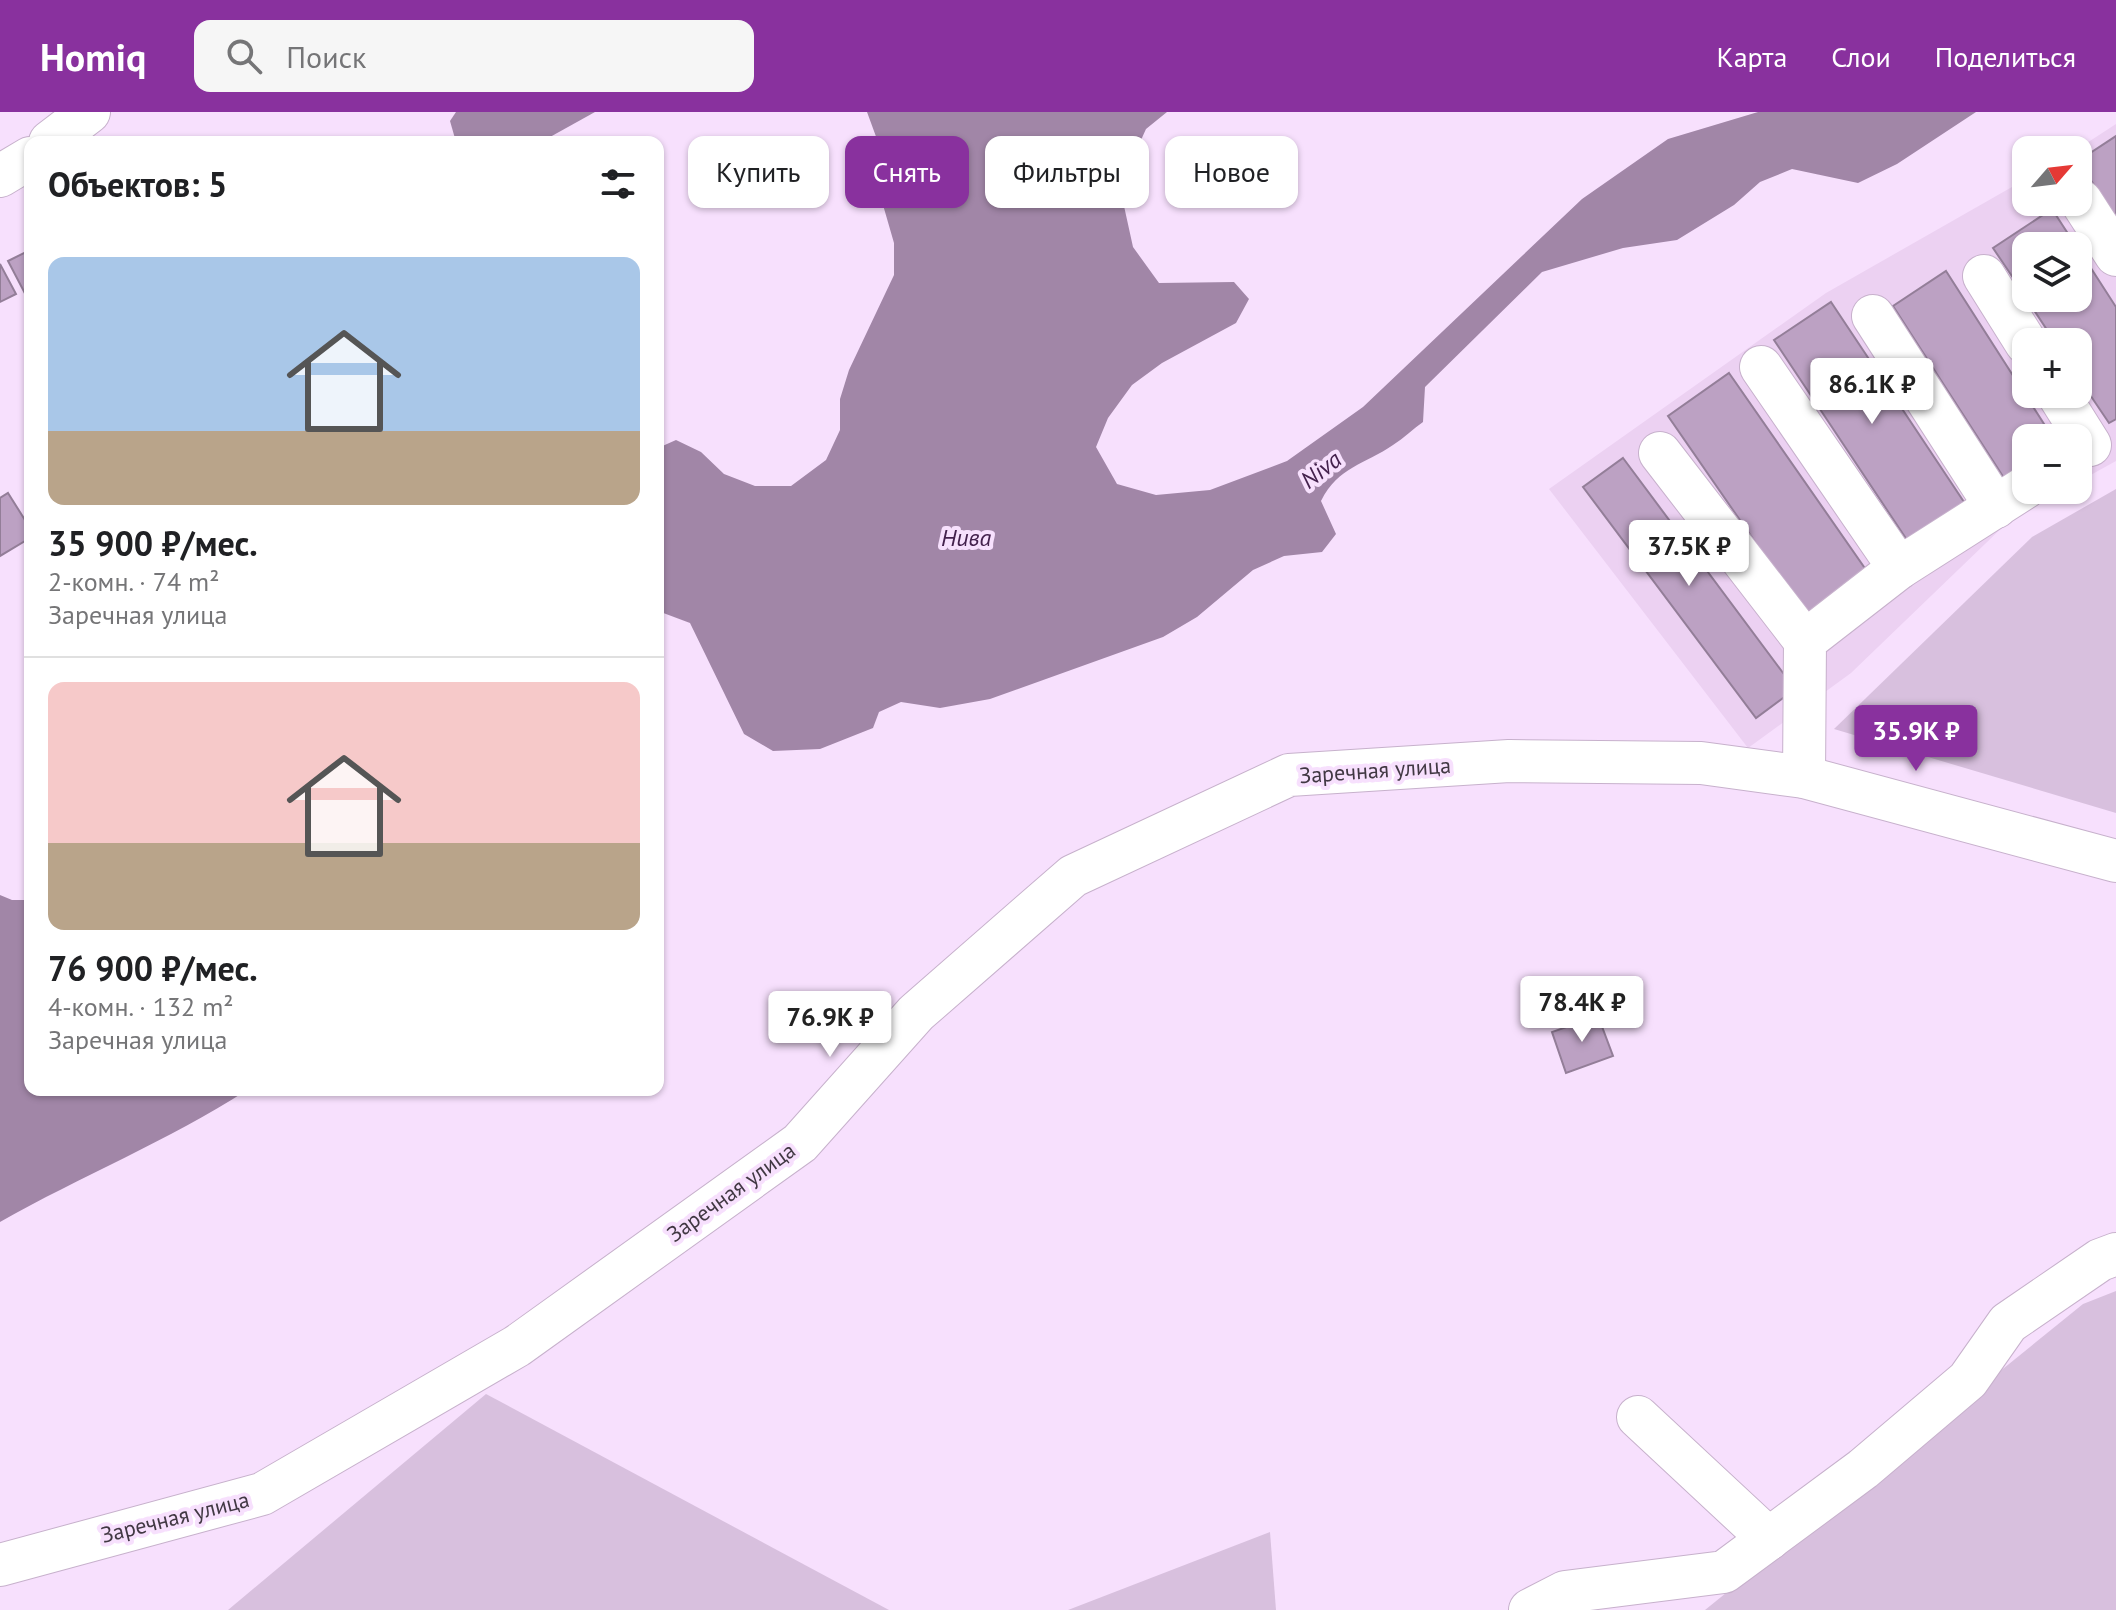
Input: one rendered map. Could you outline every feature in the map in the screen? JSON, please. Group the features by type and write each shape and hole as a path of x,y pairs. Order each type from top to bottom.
{"street":[{"path":"58,136 89,112"},
{"path":"0,176 24,162"},
{"path":"2091,216 2116,255"},
{"path":"1984,276 2017,328"},
{"path":"1805,641 1899,568 2011,497 1873,316"},
{"path":"1761,367 1899,568"},
{"path":"2069,408 2095,443"},
{"path":"1660,453 1805,641 1804,777"},
{"name":"Заречная улица","path":"0,1565 262,1494 517,1346 800,1143 916,1013 1073,876 1289,775 1509,761 1701,763 1804,777 2116,861"},
{"path":"1530,1610 1565,1592 1724,1572 1863,1469 1968,1380 2008,1323 2100,1260 2116,1254"},
{"path":"1638,1417 1769,1539"}],"shaded area":[{"path":"2116,124 2116,461 2092,474 2092,424 2012,424 2012,504 2038,504 2012,518 1851,673 1748,748 1549,489 1826,293 2012,187 2012,216 2092,216 2092,140"},
{"path":"2116,489 2116,813 1834,729 2032,537"},
{"path":"2116,1291 2116,1610 1705,1610 2083,1304"},
{"path":"486,1394 889,1610 228,1610"},
{"path":"1270,1532 1276,1610 1068,1610"}],"water":[{"path":"456,112 595,112 552,136 454,136 450,121"},
{"name":"Нива","path":"867,112 1167,112 1146,129 1143,136 985,136 985,208 1124,208 1133,247 1159,283 1234,282 1249,299 1236,323 1162,363 1132,385 1108,418 1096,447 1117,484 1156,495 1210,490 1287,461 1363,407 1582,199 1668,139 1758,112 1976,112 1897,164 1858,183 1792,169 1760,182 1734,205 1677,240 1623,248 1542,272 1425,387 1423,422 1393,445 1344,473 1328,489 1321,501 1336,534 1322,552 1284,556 1253,570 1197,617 1163,637 990,699 940,708 901,702 879,712 873,728 820,749 773,751 744,734 690,623 664,613 664,445 676,440 701,452 724,474 755,486 791,486 826,460 840,430 840,399 849,370 894,275 894,243 884,208 969,208 969,136 876,136"},
{"path":"0,895 12,900 24,900 24,1096 237,1096 186,1126 0,1222"}],"building":[{"path":"2116,136 2116,218 2092,182 2092,152"},
{"path":"2041,216 2057,216 2067,232 2017,232"},
{"path":"2012,235 2012,276 1993,248"},
{"path":"24,253 24,292 8,261"},
{"path":"0,264 16,294 0,302"},
{"path":"2092,270 2116,307 2116,419 2109,423 2092,398 2092,328 2046,328 2035,312 2092,312"},
{"path":"1946,271 2012,374 2012,408 2034,408 2044,424 2012,424 2012,473 2004,478 1893,306"},
{"path":"1831,302 1970,511 1913,549 1774,340"},
{"path":"1729,373 1871,577 1809,620 1668,416"},
{"path":"1623,458 1795,689 1756,718 1583,487"},
{"path":"8,493 24,518 24,542 0,556 0,498"},
{"path":"1598,1016 1613,1056 1566,1073 1552,1032"}],"water label":[{"name":"Niva","path":"1321,470"}]}
